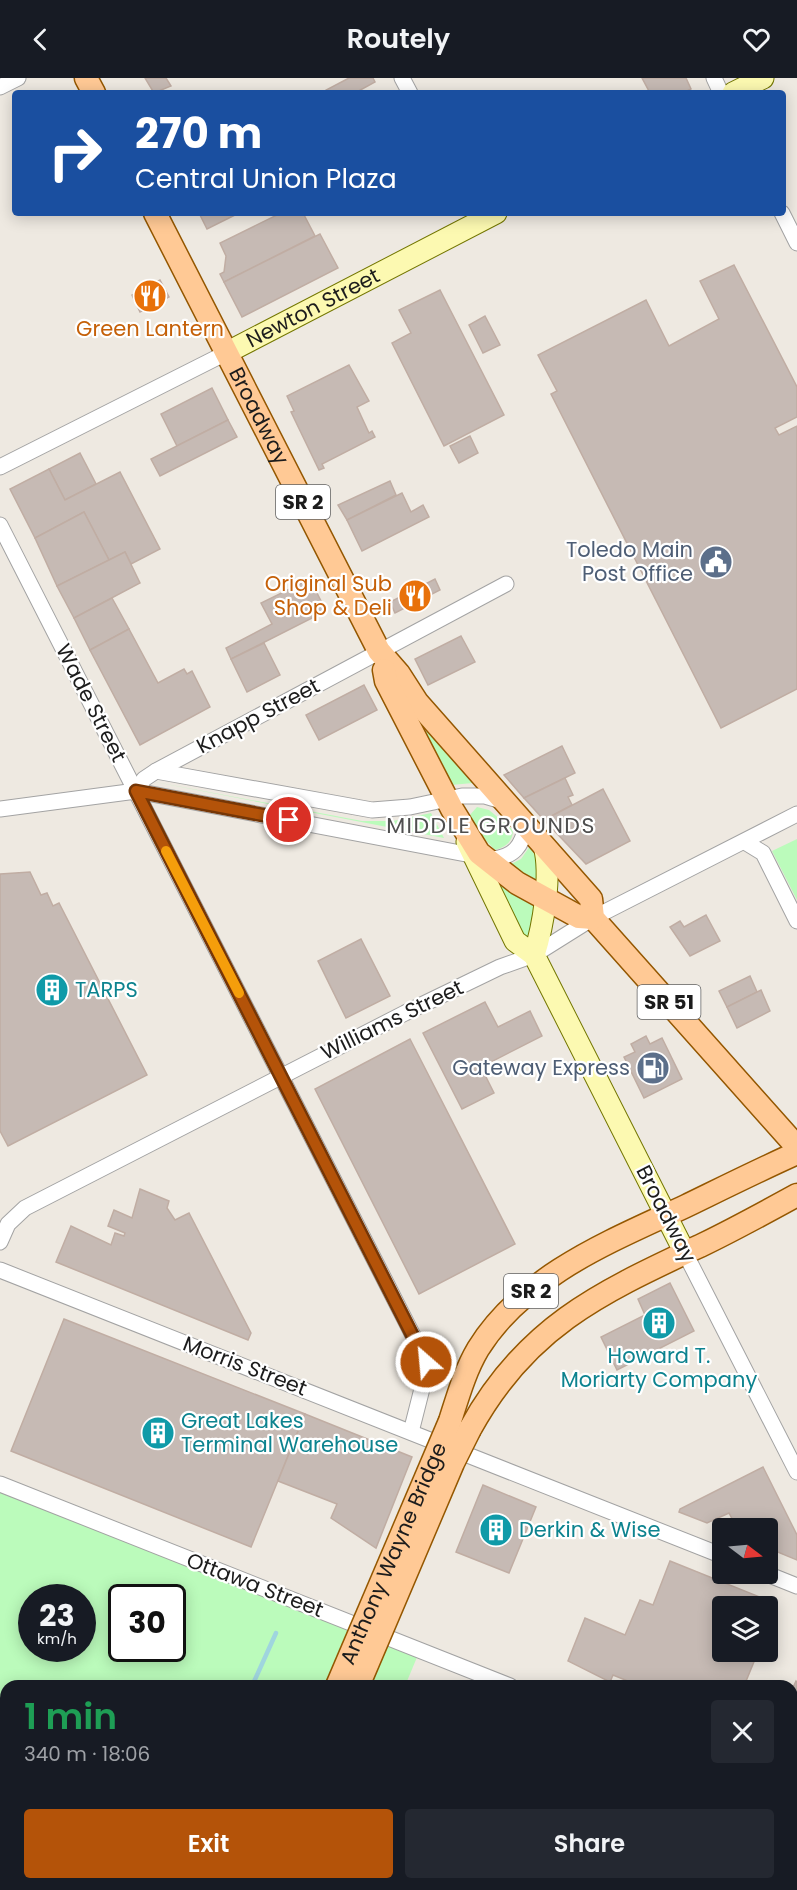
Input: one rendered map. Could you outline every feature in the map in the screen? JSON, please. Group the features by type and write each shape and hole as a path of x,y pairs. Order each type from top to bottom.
{"main road":[{"name":"Broadway","path":"156,216 379,651 399,674 417,702 544,846"},
{"name":"Broadway","path":"379,651 386,681 449,804"},
{"name":"SR 2","path":"449,804 478,856 517,884 579,916 593,918 591,899 544,846"},
{"name":"SR 51","path":"593,918 797,1147"},
{"name":"SR 2","path":"460,1425 468,1368 480,1347 511,1309 566,1266 666,1215 797,1153"},
{"name":"SR 2","path":"460,1425 504,1375 546,1333 607,1290 797,1195"},
{"name":"Anthony Wayne Bridge","path":"340,1680 460,1425"},
{"name":"Anthony Wayne Bridge","path":"360,1680 460,1425"}],"street":[{"path":"0,87 18,78"},
{"path":"739,90 763,78"},
{"name":"Newton Street","path":"0,467 226,353 467,221 485,216"},
{"path":"784,216 797,243"},
{"name":"Wade Street","path":"0,525 428,1365 411,1432"},
{"name":"Knapp Street","path":"136,791 144,779 156,771 506,584"},
{"path":"156,771 365,810 449,804 485,796 505,802"},
{"path":"0,809 136,791 478,856 502,858 516,850 523,838 526,826"},
{"name":"Williams Street","path":"0,1242 8,1224 26,1208 280,1076 500,967 534,955 593,918 797,814"},
{"path":"745,842 763,853 797,921"},
{"path":"534,955 545,898 548,865 544,846"},
{"name":"Broadway","path":"478,856 515,941 534,955 797,1472"},
{"name":"Morris Street","path":"0,1270 712,1552"},
{"name":"Ottawa Street","path":"0,1484 495,1680"},
{"path":"778,1579 797,1586"}],"green space":[{"path":"428,730 474,780 473,783 451,785 425,733"},
{"path":"145,780 362,821 393,821 431,813 444,838"},
{"path":"477,807 489,810 513,830 512,838 505,846 495,850 473,827 469,816"},
{"path":"797,839 797,900 772,851"},
{"path":"530,846 535,855 539,882 526,877 511,864 521,859"},
{"path":"498,883 534,904 529,947"},
{"path":"0,1483 420,1650 408,1680 0,1680"}],"building":[{"path":"145,78 166,78 171,86 161,90 152,90"},
{"path":"349,78 373,78 375,82 360,90 326,90"},
{"path":"642,78 686,78 691,89 689,90 648,90"},
{"path":"200,216 233,216 207,229"},
{"path":"275,216 305,216 315,236 224,282 220,274 224,272 226,256 220,243"},
{"path":"320,234 338,268 242,317 224,282"},
{"name":"Toledo Main Post Office","path":"734,265 797,387 797,417 775,428 779,435 797,426 797,689 721,728 551,394 557,391 538,355 646,300 669,346 719,319 700,281"},
{"name":"Green Lantern","path":"160,280 169,297 140,312 132,295"},
{"path":"440,290 504,415 444,446 392,343 411,333 399,310"},
{"path":"485,316 500,345 483,353 469,325"},
{"path":"349,365 369,401 357,407 369,433 372,431 375,437 322,464 324,468 319,470 291,412 294,411 287,396"},
{"path":"212,388 228,420 177,446 161,414"},
{"path":"228,420 237,437 160,476 151,459"},
{"path":"470,436 478,453 459,463 450,446"},
{"path":"80,453 96,484 65,500 49,469"},
{"path":"49,469 65,500 120,472 160,549 131,564 125,552 109,560 84,512 35,538 10,489"},
{"path":"390,481 396,495 347,520 338,505"},
{"path":"402,493 411,512 423,505 429,517 362,551 347,520"},
{"path":"84,512 109,560 57,586 35,538"},
{"path":"125,552 140,583 74,618 57,586"},
{"path":"310,579 326,611 231,659 226,648 272,624 261,603"},
{"name":"Original Sub Shop & Deli","path":"435,579 440,590 395,613 390,602"},
{"path":"112,598 129,629 90,650 74,618"},
{"path":"129,629 158,683 184,669 187,674 192,671 210,707 140,745 90,650"},
{"path":"461,636 475,662 428,685 415,659"},
{"path":"264,643 280,675 247,692 231,659"},
{"path":"364,685 377,710 319,740 306,715"},
{"path":"562,746 575,773 524,798 504,775"},
{"path":"565,778 573,795 568,797 572,805 544,820 524,798"},
{"path":"603,789 630,841 586,864 544,820"},
{"name":"TARPS","path":"30,872 41,895 47,893 53,906 59,903 147,1075 8,1146 0,1131 0,874"},
{"path":"706,915 720,941 690,956 670,927 680,921 684,927"},
{"path":"361,939 390,996 346,1018 318,961"},
{"path":"750,976 757,992 727,1007 719,991"},
{"path":"761,990 770,1011 737,1028 727,1007"},
{"path":"485,1002 498,1027 530,1011 542,1036 481,1067 494,1093 462,1109 423,1033"},
{"name":"Gateway Express","path":"646,1036 650,1044 662,1038 682,1079 644,1098 624,1057 635,1052 631,1044"},
{"path":"410,1039 515,1244 419,1294 315,1089"},
{"path":"140,1189 169,1201 167,1208 175,1220 189,1213 251,1333 248,1340 56,1262 71,1226 111,1245 115,1233 124,1236 125,1233 108,1226 114,1210 132,1218"},
{"name":"Howard T. Moriarty Company","path":"670,1283 694,1331 617,1370 601,1337 645,1315 638,1299"},
{"name":"Great Lakes Terminal Warehouse","path":"64,1319 305,1414 251,1547 11,1451"},
{"path":"305,1414 412,1457 376,1548 331,1518 337,1504 278,1481"},
{"path":"763,1467 797,1535 797,1560 778,1552 778,1518 732,1518 729,1513 712,1518 712,1521 707,1523 679,1512 680,1509"},
{"name":"Derkin & Wise","path":"483,1485 536,1507 509,1573 456,1552"},
{"path":"670,1561 712,1578 712,1584 727,1584 757,1596 712,1596 712,1662 754,1662 746,1680 625,1680 613,1675 611,1680 606,1680 568,1661 585,1618 625,1635 640,1600 653,1605"}],"waterway":[{"path":"255,1680 276,1633"}],"slow traffic":[{"path":"166,851 239,993"}],"place":[{"name":"Green Lantern","path":"150,296"},
{"name":"Toledo Main Post Office","path":"716,562"},
{"name":"Original Sub Shop & Deli","path":"415,596"},
{"name":"TARPS","path":"52,990"},
{"name":"Gateway Express","path":"653,1068"},
{"name":"Howard T. Moriarty Company","path":"659,1323"},
{"name":"Great Lakes Terminal Warehouse","path":"158,1433"},
{"name":"Derkin & Wise","path":"496,1530"}],"district":[{"name":"MIDDLE GROUNDS","path":"491,825"}],"route":[{"path":"289,820 136,791 426,1362"}]}
